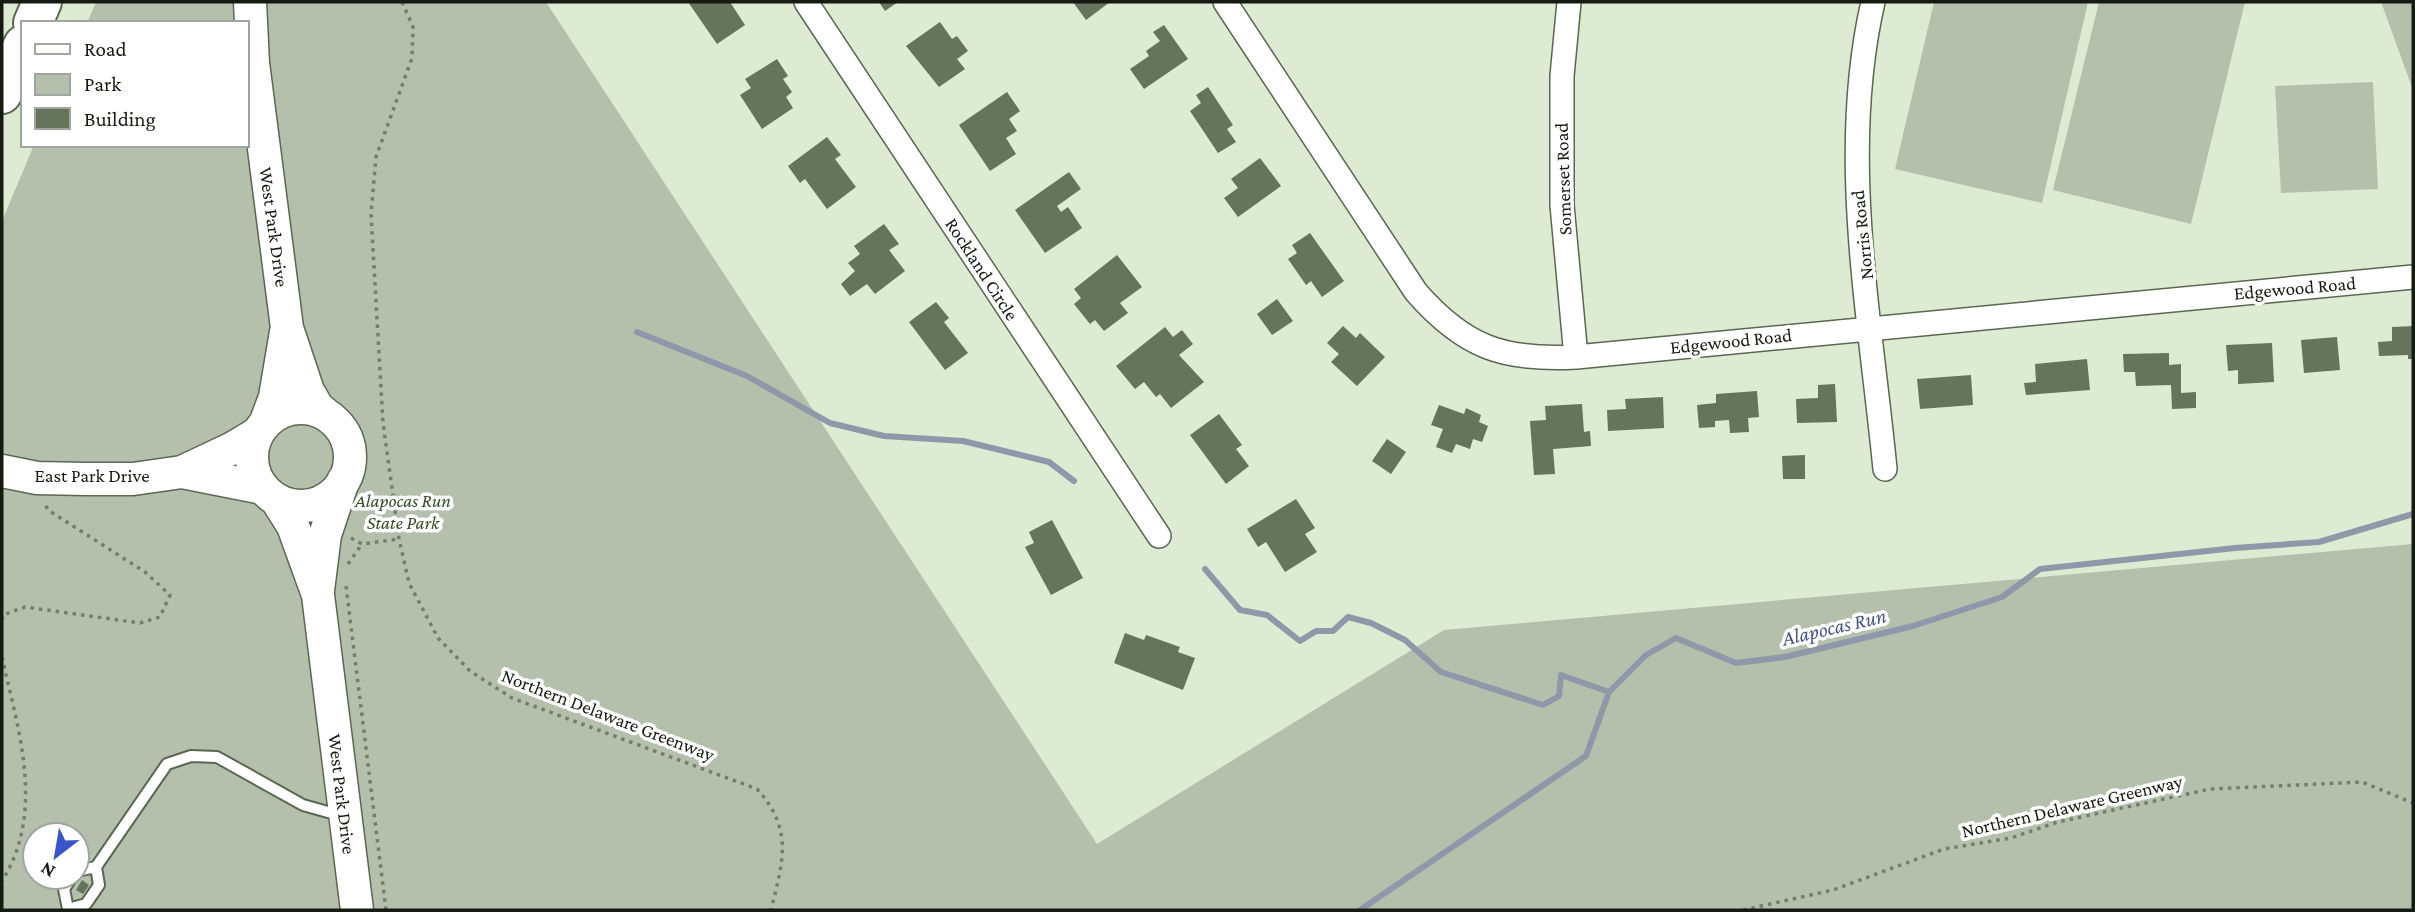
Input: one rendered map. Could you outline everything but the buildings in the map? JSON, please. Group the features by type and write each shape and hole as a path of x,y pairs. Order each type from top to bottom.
{"highway":[{"path":"34,21 41,2"},
{"path":"2,94 21,51"}],"street":[{"name":"West Park Drive","path":"250,2 253,63 287,328 308,391 329,417"},
{"name":"Rockland Circle","path":"806,2 1158,536"},
{"name":"Edgewood Road","path":"1225,2 1416,292 1437,316 1466,338 1502,353 1543,359 1576,357 2413,277"},
{"name":"Norris Road","path":"1873,2 1862,59 1856,121 1857,187 1885,469"},
{"name":"Somerset Road","path":"1564,7 1562,205 1576,357"},
{"name":"West Park Drive","path":"262,428 275,397 287,328"},
{"path":"296,408 310,409 329,417 339,426 348,443 349,461 344,480 329,497 314,504 299,506 270,493 255,473 252,457 262,428 276,415 296,408"},
{"name":"East Park Drive","path":"2,471 37,478 85,479 133,478 182,472 233,448 262,428"},
{"name":"East Park Drive","path":"182,472 270,493"},
{"name":"West Park Drive","path":"344,480 325,535 332,589 345,817 357,910"},
{"name":"West Park Drive","path":"270,493 332,589"}],"lane":[{"path":"91,868 96,867 167,764 191,756 217,757 303,805 345,817"},
{"path":"64,891 68,910 86,904 99,885 96,867"}],"path":[{"name":"Northern Delaware Greenway","path":"402,2 412,27 412,58 376,157 370,214 383,424 400,539 410,583 428,622 455,656 490,686 512,698 757,789 770,804 783,838 784,854 771,910"},
{"path":"2,620 3,615 25,607 140,623 160,617 170,595 145,572 48,510 42,496 55,497"},
{"path":"325,535 338,535 362,544 400,539"},
{"path":"347,572 349,562 362,544"},
{"path":"332,589 386,910"},
{"path":"2,656 27,773 19,847 2,881"},
{"name":"Northern Delaware Greenway","path":"1743,910 1833,890 1944,849 2011,838 2058,822 2210,789 2361,782 2413,803"}],"green space":[{"name":"Alapocas Run State Park","path":"96,2 546,2 1097,844 1444,630 2413,544 2413,910 2,910 2,221 33,147 248,147 248,21 88,21"},
{"path":"1934,2 2088,2 2042,203 1895,169"},
{"path":"2099,2 2245,2 2191,224 2053,190"},
{"path":"2381,2 2413,2 2413,90"},
{"path":"2373,82 2378,189 2281,193 2275,86"}],"waterway":[{"path":"637,332 747,376 830,423 884,436 963,441 1049,462 1074,481"},
{"name":"Alapocas Run","path":"1360,910 1586,756 1609,692 1646,655 1676,638 1736,663 1785,657 1913,626 2002,597 2040,569 2235,548 2319,542 2413,514"},
{"path":"1205,569 1240,610 1267,615 1300,641 1316,631 1333,631 1348,617 1371,623 1405,640 1441,672 1543,705 1559,696 1561,675 1609,692"}]}
